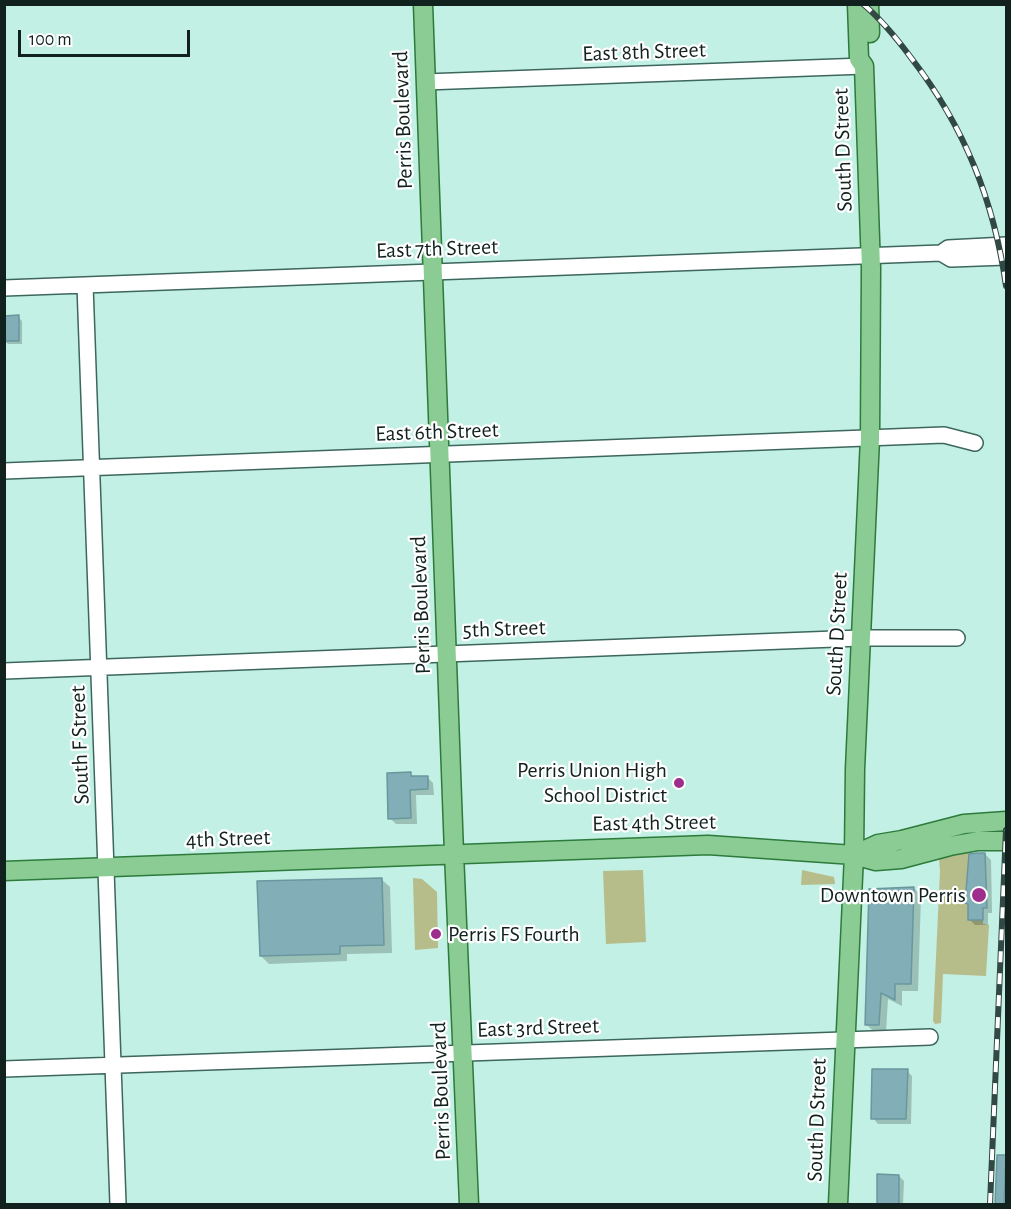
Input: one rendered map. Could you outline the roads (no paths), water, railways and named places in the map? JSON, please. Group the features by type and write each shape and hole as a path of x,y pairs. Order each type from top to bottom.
{"main road":[{"name":"Perris Boulevard","path":"423,4 469,1204"},
{"name":"South D Street","path":"838,1204 870,438 871,256 864,66 859,59 857,4"},
{"name":"South D Street","path":"864,66 871,57 869,4"},
{"path":"854,855 878,844 964,824 1006,821"},
{"name":"East 4th Street","path":"454,853 708,845 854,855 876,861 901,859 978,841 1006,841"},
{"name":"4th Street","path":"4,871 454,853"}],"street":[{"name":"East 8th Street","path":"426,82 864,66"},
{"path":"1006,245 948,248 942,253 951,259 1006,257"},
{"name":"East 7th Street","path":"4,288 942,253"},
{"name":"South F Street","path":"86,285 118,1204"},
{"name":"East 6th Street","path":"4,471 944,435 975,443"},
{"name":"5th Street","path":"4,671 861,638 957,638"},
{"name":"East 3rd Street","path":"4,1069 930,1037"}],"railway":[{"path":"863,4 889,30 912,59 931,85 962,139 994,224 1006,286"},
{"path":"990,1204 1006,830"}],"place":[{"name":"Perris Union High School District","path":"679,783"},
{"name":"Downtown Perris","path":"979,895"},
{"name":"Perris FS Fourth","path":"436,934"}]}
